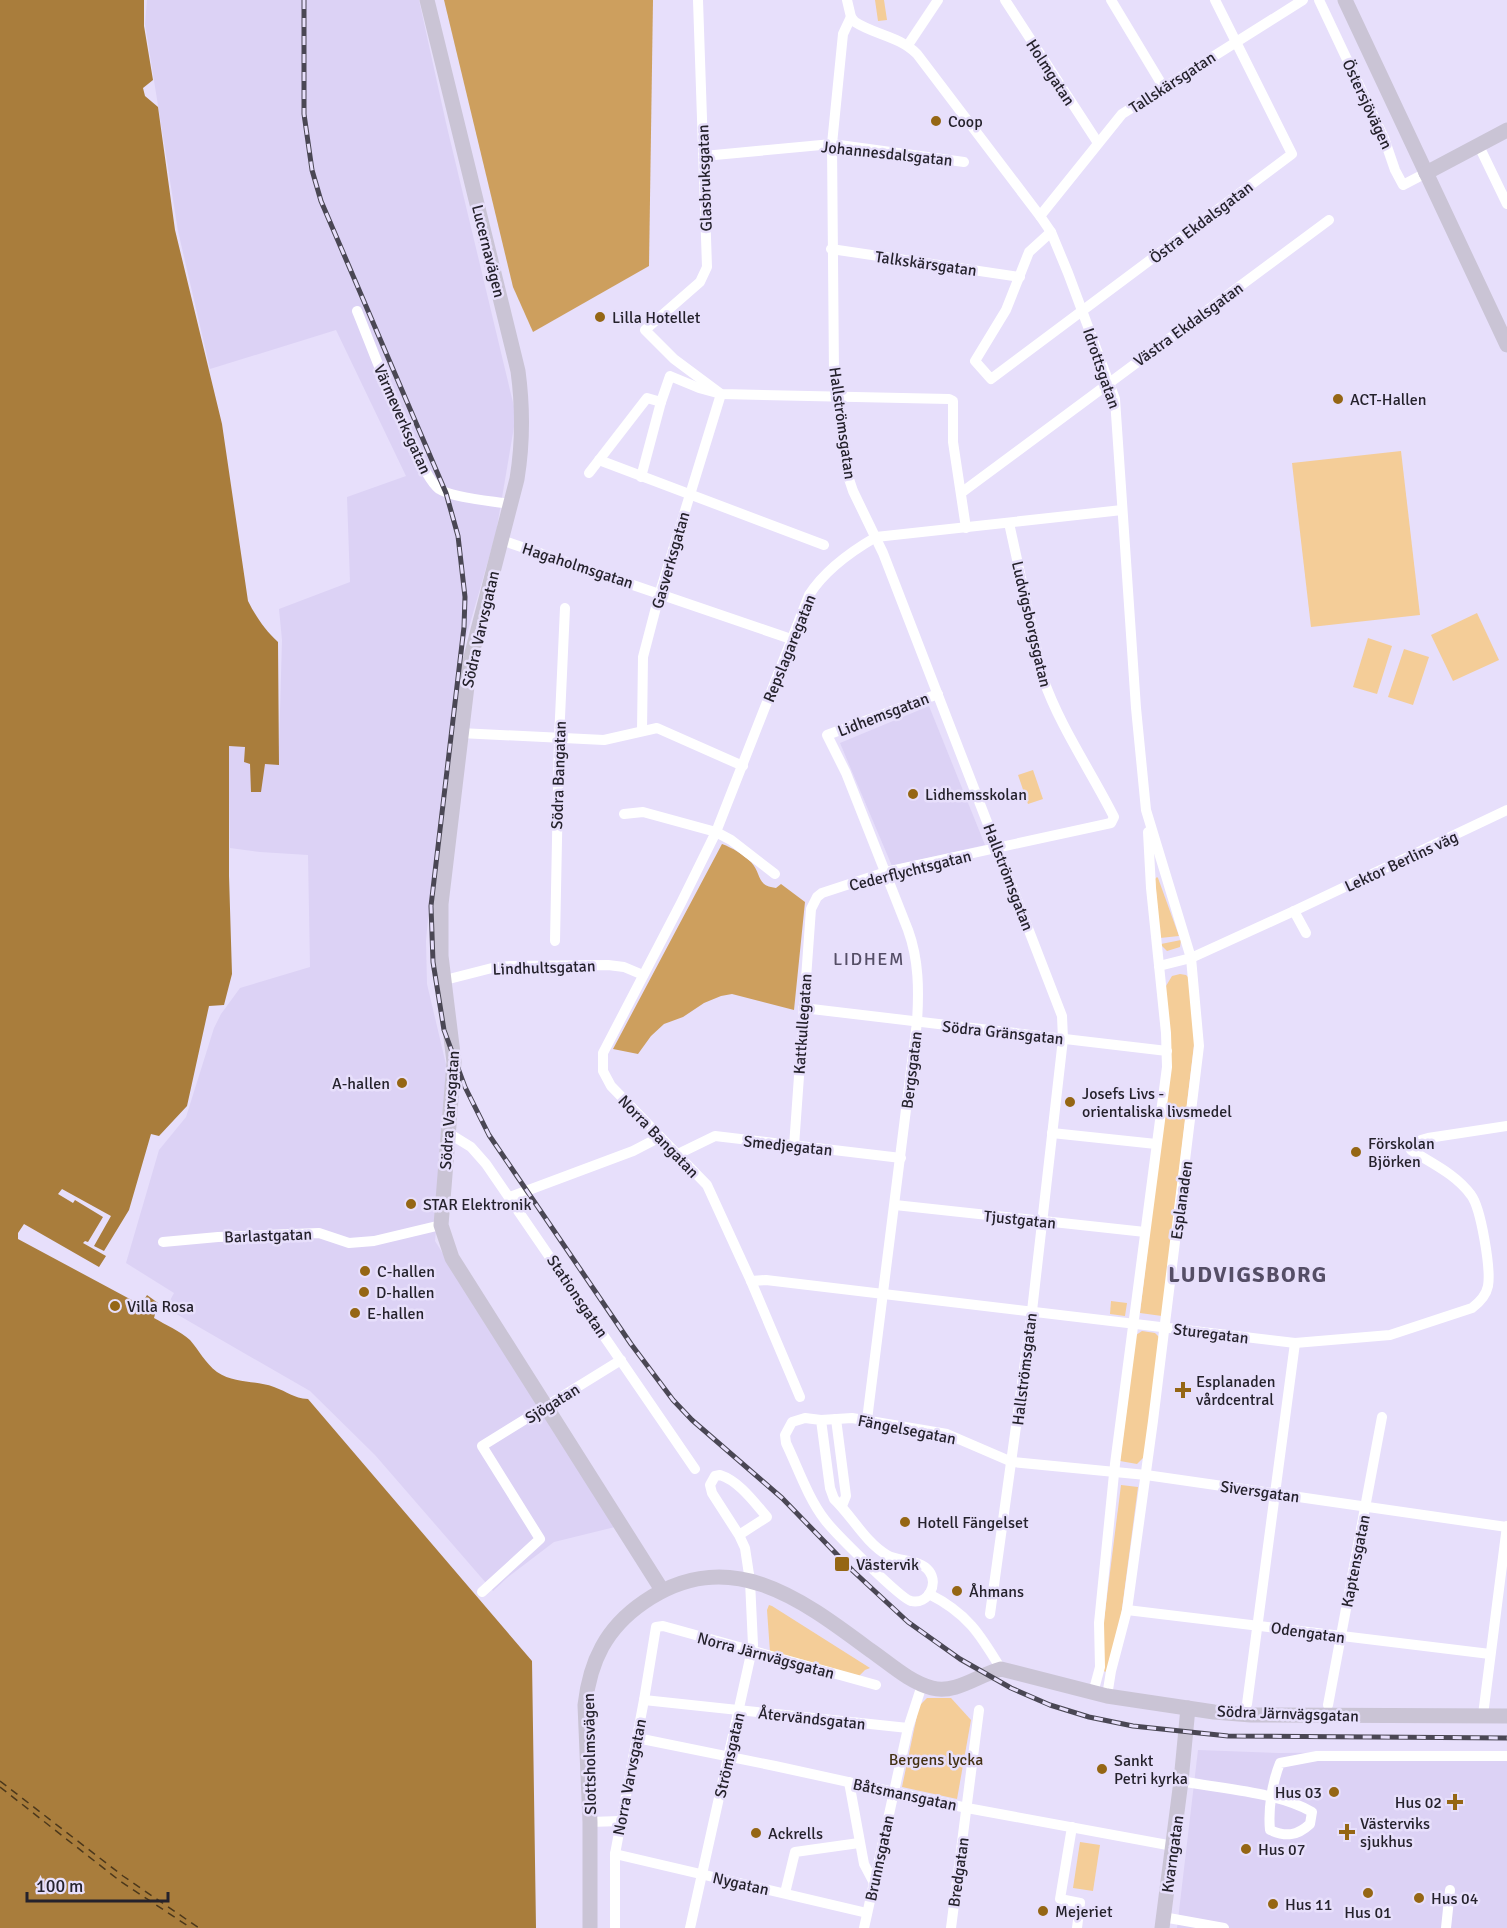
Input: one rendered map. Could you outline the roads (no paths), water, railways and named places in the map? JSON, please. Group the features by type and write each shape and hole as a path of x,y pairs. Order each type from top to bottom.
{"street":[{"name":"Lucernavägen","path":"427,0 518,371 522,396 522,449 510,504"},
{"name":"Glasbruksgatan","path":"698,0 708,260 706,272 700,282 645,330 674,359 721,394"},
{"path":"847,0 851,17 861,26 908,45 938,0"},
{"name":"Holmgatan","path":"1005,0 1098,143"},
{"name":"Östra Ekdalsgatan","path":"1020,277 997,327 975,361 992,379 1292,154 1215,0"},
{"name":"Tallskärsgatan","path":"1040,216 1122,114 1236,40 1303,0"},
{"name":"Östersjövägen","path":"1319,0 1384,138 1395,170 1403,184 1426,173"},
{"name":"Östersjövägen","path":"1345,0 1507,345"},
{"path":"1115,2 1164,88"},
{"name":"Hallströmsgatan","path":"851,17 843,34 832,144 831,249 836,395 848,476 876,537 1062,1016 1063,1039 1032,1311 990,1614"},
{"name":"Idrottsgatan","path":"908,45 1051,232 1115,399 1136,708 1147,812"},
{"path":"1426,173 1507,130"},
{"name":"Johannesdalsgatan","path":"704,156 832,144 964,162"},
{"path":"1479,146 1507,204"},
{"name":"Västra Ekdalsgatan","path":"961,493 1329,220"},
{"path":"1020,277 1029,252 1051,232"},
{"name":"Talkskärsgatan","path":"831,249 1020,277"},
{"name":"Värmeverksgatan","path":"357,311 400,416 432,484 446,493 510,504"},
{"path":"641,477 670,376 721,394 945,398 953,401 953,442 966,528"},
{"name":"Gasverksgatan","path":"642,731 643,657 660,592 721,394"},
{"path":"588,473 647,398 661,402"},
{"path":"599,460 824,545"},
{"name":"Södra Varvsgatan","path":"510,504 470,661 441,904 441,945 454,1049 454,1080 441,1225 453,1258 662,1590"},
{"name":"Repslagaregatan","path":"643,975 716,832 814,586 848,555 876,537 1122,510"},
{"name":"Ludvigsborgsgatan","path":"1009,523 1043,678 1051,701 1114,818"},
{"name":"Hagaholmsgatan","path":"501,540 660,592 792,639"},
{"name":"Södra Bangatan","path":"555,942 559,739 565,608"},
{"name":"Lidhemsgatan","path":"827,735 938,694"},
{"path":"460,733 604,740 657,728 743,766"},
{"name":"Bergsgatan","path":"827,735 846,773 914,946 919,983 917,1022 901,1158 867,1420"},
{"name":"Lektor Berlins väg","path":"1159,966 1191,958 1507,810"},
{"path":"624,814 643,812 716,832 731,840 775,874"},
{"name":"Esplanaden","path":"1100,1694 1111,1671 1127,1610 1198,1066 1198,1031 1191,958 1147,812"},
{"name":"Esplanaden","path":"1100,1694 1099,1623 1114,1473 1167,1068 1151,888 1147,812"},
{"name":"Cederflychtsgatan","path":"813,903 822,893 886,872 1111,823 1114,818"},
{"name":"Kattkullegatan","path":"794,1146 813,903"},
{"path":"1294,911 1306,933"},
{"name":"Lindhultsgatan","path":"445,980 492,968 510,966 608,965 624,967 643,975"},
{"name":"Norra Bangatan","path":"643,975 603,1053 603,1071 610,1086 707,1185 800,1397"},
{"name":"Södra Gränsgatan","path":"803,1008 1167,1051"},
{"name":"Sturegatan","path":"751,1281 766,1280 1295,1343 1390,1335 1472,1308 1485,1295 1489,1275 1481,1222 1472,1197 1455,1178 1411,1150 1421,1140 1428,1138 1507,1126"},
{"path":"1052,1133 1156,1144"},
{"name":"Stationsgatan","path":"450,1134 478,1153 695,1469"},
{"name":"Smedjegatan","path":"678,1154 715,1136 901,1158"},
{"path":"510,1197 633,1151 660,1137"},
{"name":"Tjustgatan","path":"895,1205 1145,1232"},
{"name":"Barlastgatan","path":"163,1242 218,1237 319,1233 349,1243 374,1241 441,1225"},
{"path":"1247,1704 1295,1343"},
{"name":"Sjögatan","path":"482,1592 540,1539 482,1446 621,1360"},
{"name":"Kaptensgatan","path":"1328,1705 1382,1417"},
{"name":"Fängelsegatan","path":"929,1594 923,1600 916,1602 903,1597 826,1521 786,1443 785,1435 789,1426 797,1419 867,1420 947,1434 1012,1462"},
{"path":"836,1419 846,1496 842,1506"},
{"path":"821,1420 830,1488 834,1499 882,1551 897,1560 918,1564 928,1569 933,1582 929,1594 946,1603 973,1626 1001,1669"},
{"name":"Siversgatan","path":"1012,1462 1146,1475 1507,1527"},
{"path":"739,1535 767,1517 749,1496 731,1480 720,1474 715,1476 710,1485 712,1493 745,1548 750,1581"},
{"path":"1483,1715 1507,1527"},
{"name":"Slottsholmsvägen","path":"590,1928 590,1822 585,1706 587,1688 598,1653 620,1623 637,1607 662,1590 705,1579 732,1578 767,1585 800,1600 922,1685 935,1689 959,1687 1001,1669"},
{"name":"Strömsgatan","path":"690,1928 753,1652 750,1581"},
{"name":"Odengatan","path":"1127,1610 1490,1654"},
{"name":"Norra Järnvägsgatan","path":"656,1627 663,1626 876,1685"},
{"name":"Norra Varvsgatan","path":"615,1928 615,1854 656,1627"},
{"name":"Södra Järnvägsgatan","path":"1001,1669 1100,1694 1251,1715 1507,1716"},
{"name":"Brunnsgatan","path":"864,1928 908,1728 922,1685"},
{"name":"Återvändsgatan","path":"644,1700 908,1728"},
{"name":"Kvarngatan","path":"1163,1923 1188,1708"},
{"name":"Bredgatan","path":"951,1928 979,1710"},
{"name":"Båtsmansgatan","path":"637,1738 967,1808 1173,1846"},
{"path":"1181,1781 1272,1798 1299,1804 1312,1812 1310,1824 1301,1832 1283,1836 1270,1830 1268,1816 1272,1798 1275,1774 1280,1763 1317,1756 1507,1756"},
{"path":"849,1782 864,1864 874,1882"},
{"path":"590,1822 620,1821"},
{"path":"1072,1827 1060,1899 1080,1903 1077,1928"},
{"path":"785,1893 795,1852 859,1843"},
{"name":"Nygatan","path":"615,1854 867,1913"},
{"path":"1446,1928 1450,1890"},
{"path":"1163,1923 1224,1928"}],"railway":[{"path":"304,0 304,114 312,170 321,201 446,493 458,536 465,597 464,627 431,906 433,962 444,1030 465,1087 489,1135 631,1344 673,1400 692,1420 782,1498 853,1571 908,1622 960,1659 1011,1688 1050,1705 1089,1717 1133,1726 1228,1736 1507,1738"}],"place":[{"name":"Coop","path":"936,121"},
{"name":"Lilla Hotellet","path":"600,317"},
{"name":"ACT-Hallen","path":"1338,399"},
{"name":"Lidhemsskolan","path":"913,794"},
{"name":"A-hallen","path":"402,1083"},
{"name":"Josefs Livs - orientaliska livsmedel","path":"1070,1102"},
{"name":"Förskolan Björken","path":"1356,1152"},
{"name":"STAR Elektronik","path":"411,1204"},
{"name":"C-hallen","path":"365,1271"},
{"name":"D-hallen","path":"364,1292"},
{"name":"Villa Rosa","path":"115,1306"},
{"name":"E-hallen","path":"355,1313"},
{"name":"Esplanaden vårdcentral","path":"1183,1390"},
{"name":"Hotell Fängelset","path":"905,1522"},
{"name":"Västervik","path":"842,1564"},
{"name":"Åhmans","path":"957,1591"},
{"name":"Sankt Petri kyrka","path":"1102,1769"},
{"name":"Hus 03","path":"1334,1792"},
{"name":"Hus 02","path":"1455,1802"},
{"name":"Västerviks sjukhus","path":"1347,1832"},
{"name":"Ackrells","path":"756,1833"},
{"name":"Hus 07","path":"1246,1849"},
{"name":"Hus 01","path":"1368,1893"},
{"name":"Hus 04","path":"1419,1898"},
{"name":"Hus 11","path":"1273,1904"},
{"name":"Mejeriet","path":"1043,1911"}],"district":[{"name":"LIDHEM","path":"869,959"},
{"name":"LUDVIGSBORG","path":"1248,1274"}],"park label":[{"name":"Bergens lycka","path":"936,1759"}]}
